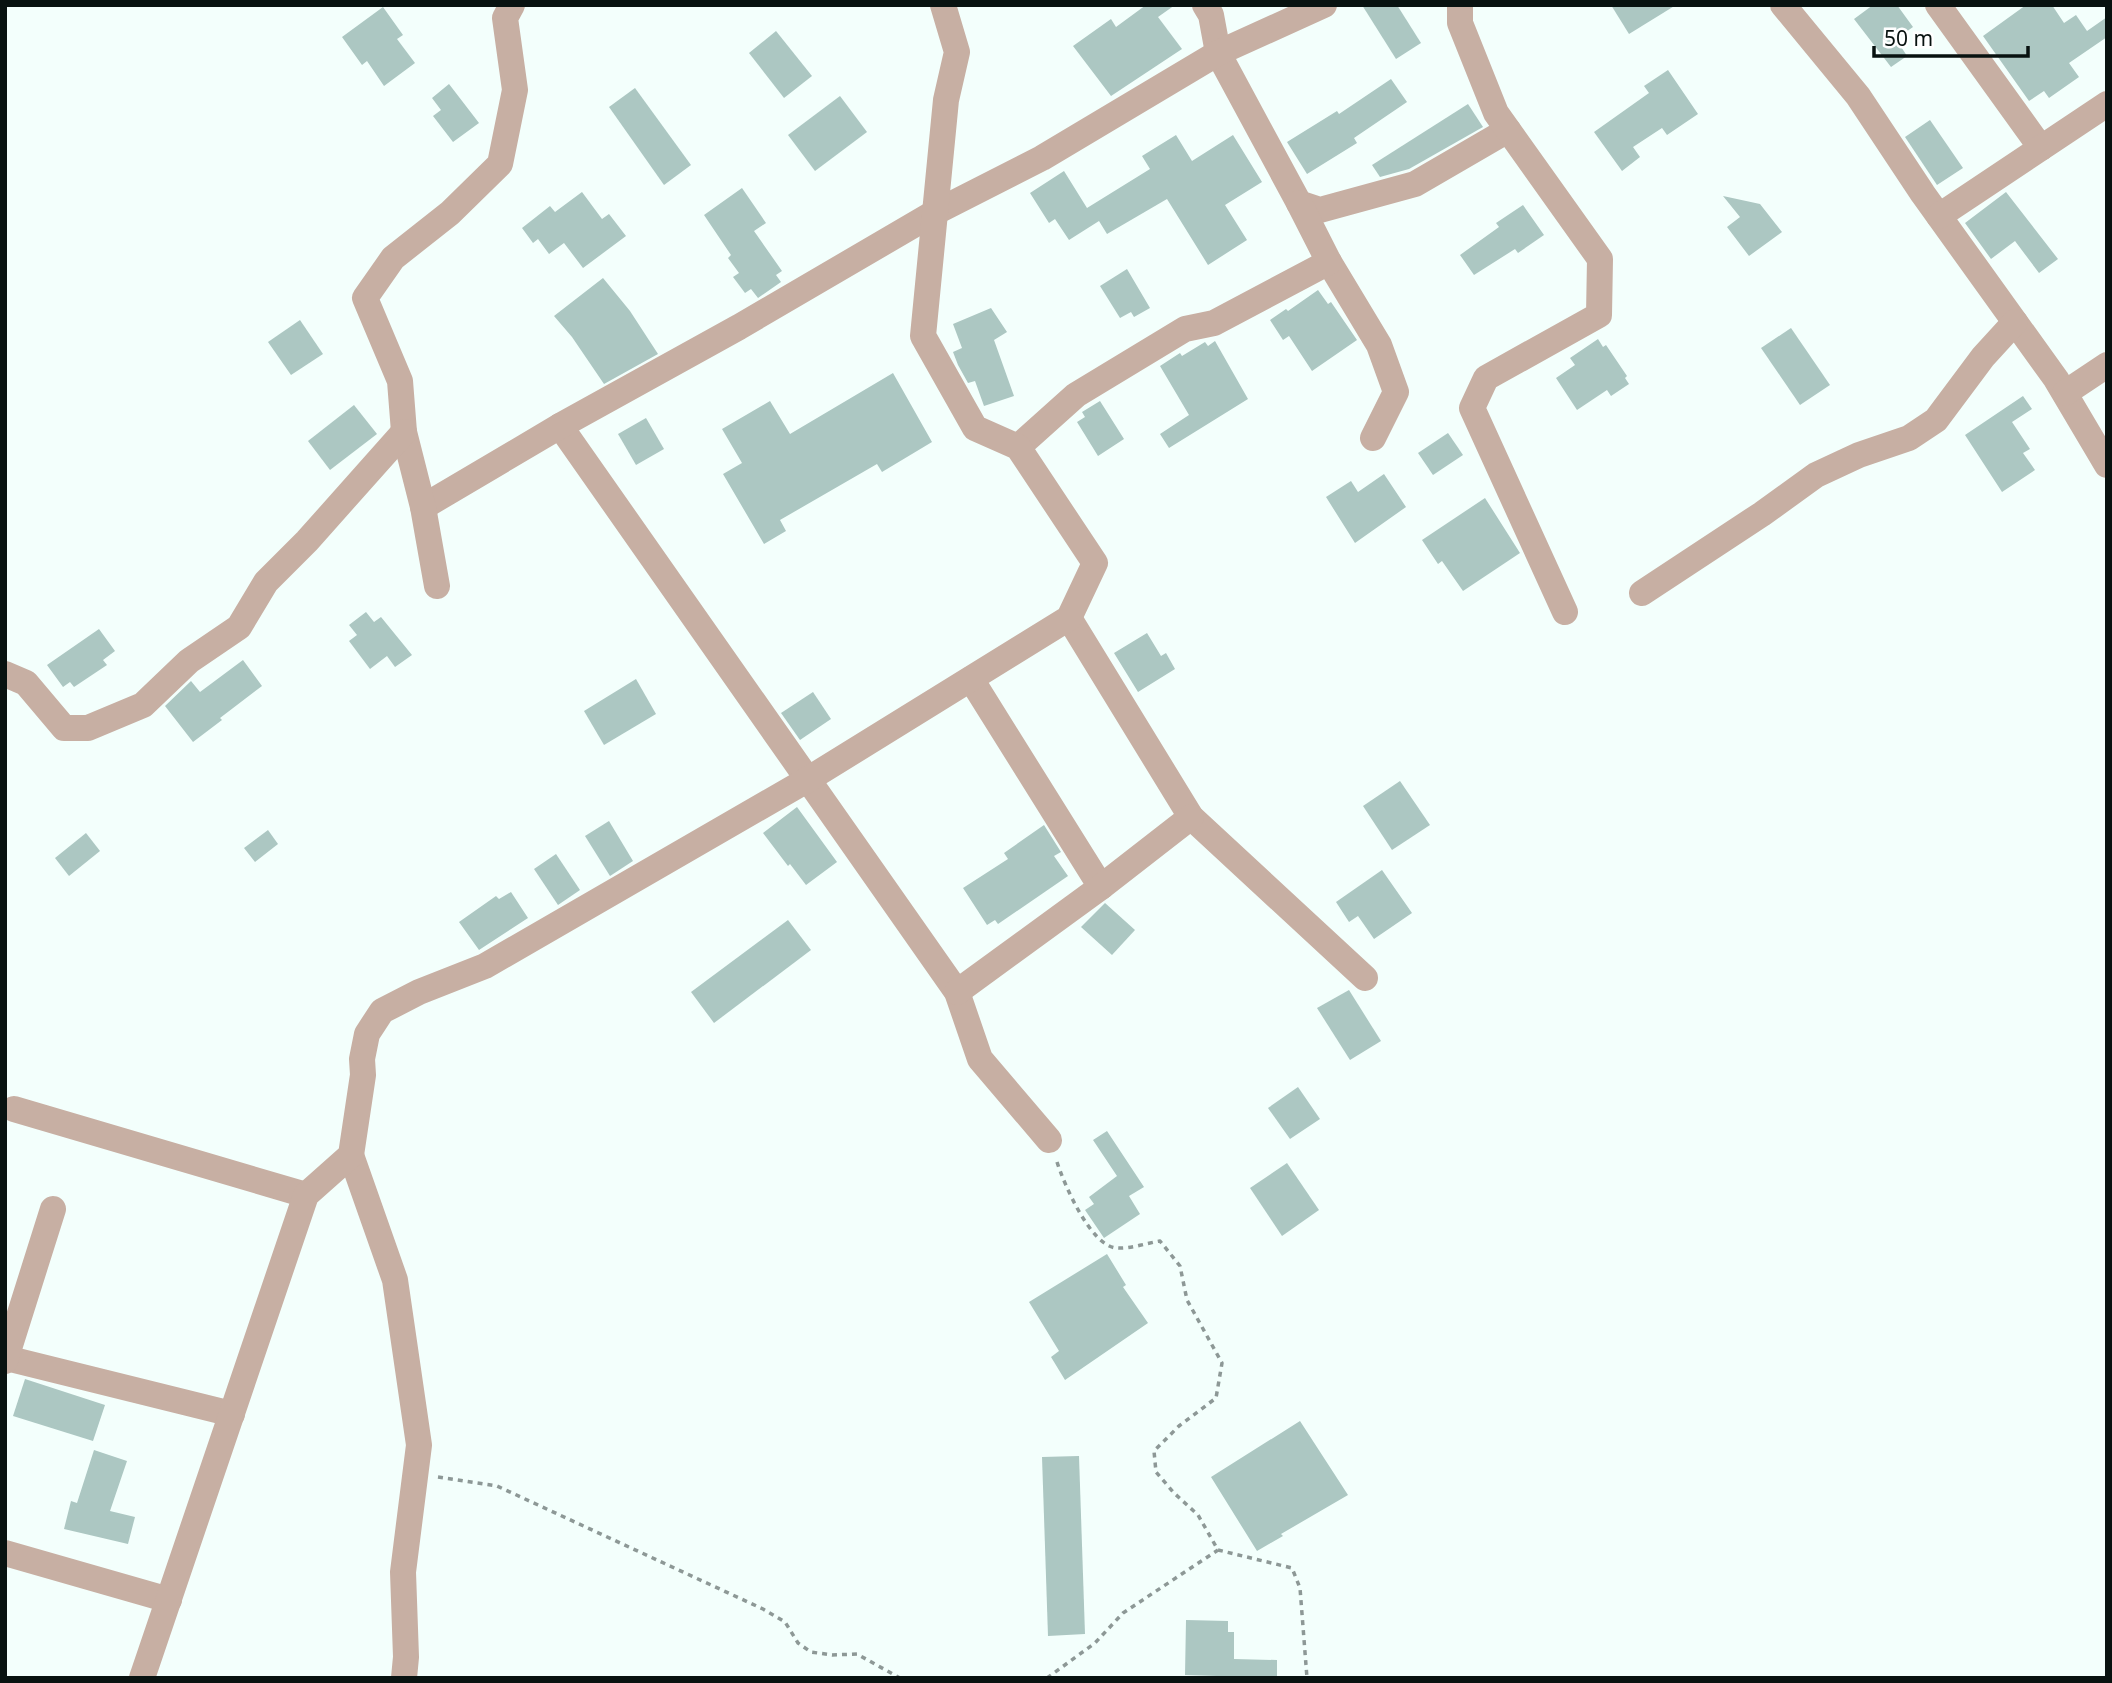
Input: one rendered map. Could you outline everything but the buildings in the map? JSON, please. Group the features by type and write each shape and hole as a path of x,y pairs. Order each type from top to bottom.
{"street":[{"path":"437,586 423,507 404,432 400,381 365,298 393,258 450,213 500,164 515,90 505,18 512,5"},
{"path":"404,1678 406,1657 403,1572 419,1445 396,1280 351,1156 367,1034 382,1011 419,992 485,966 807,780 1069,618 1095,563 1017,447 975,428 923,336 946,100 957,52 943,5"},
{"path":"1205,5 1211,15 1218,53 1329,262 1379,345 1396,392 1373,438"},
{"path":"423,507 934,213 1042,159 1218,53 1324,5"},
{"path":"1460,5 1460,23 1496,113 1600,258 1599,315 1486,378 1472,408 1565,612"},
{"path":"1783,5 1858,96 1939,216 2065,393 2107,465"},
{"path":"1938,5 2041,148"},
{"path":"1939,216 2107,104"},
{"path":"1299,203 1320,210 1415,184 1507,130"},
{"path":"1017,447 1076,395 1185,329 1214,323 1329,262"},
{"path":"1642,593 1816,475 1859,455 1909,438 1936,419 1983,357 2015,321"},
{"path":"2065,393 2107,365"},
{"path":"560,426 957,992 980,1059 1049,1140"},
{"path":"5,674 26,683 64,728 88,728 143,705 189,661 239,627 266,582 307,541 404,432"},
{"path":"1069,618 1191,817 1365,978"},
{"path":"971,679 1101,887"},
{"path":"957,992 1101,887 1191,817"},
{"path":"14,1109 306,1195"},
{"path":"142,1678 306,1195 351,1156"},
{"path":"53,1209 6,1359 232,1414"},
{"path":"5,1553 169,1600"}],"path":[{"path":"1049,1140 1066,1188 1099,1241 1115,1249 1160,1241 1180,1266 1186,1300 1222,1363 1216,1398 1179,1426 1154,1451 1156,1472 1198,1515 1218,1550 1292,1568 1300,1588 1307,1678"},
{"path":"416,1473 497,1486 763,1609 785,1622 798,1643 811,1652 832,1656 857,1654 900,1678"},
{"path":"1047,1678 1095,1643 1123,1613 1218,1550"}]}
